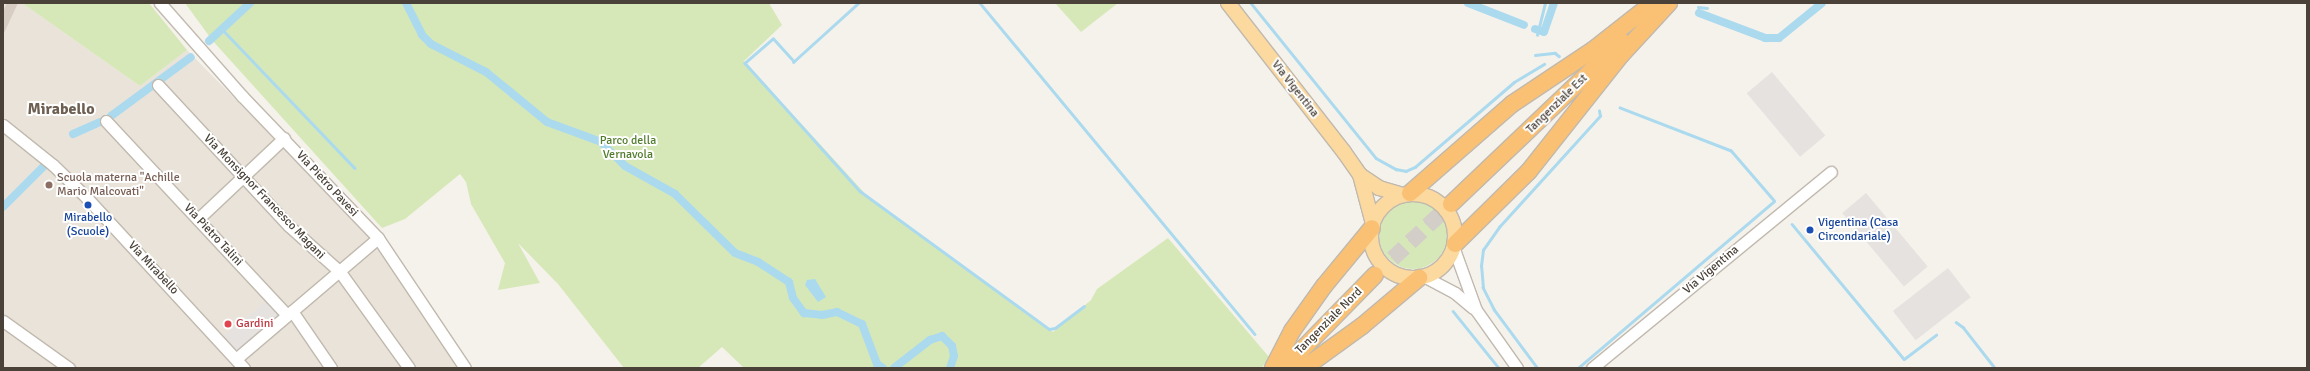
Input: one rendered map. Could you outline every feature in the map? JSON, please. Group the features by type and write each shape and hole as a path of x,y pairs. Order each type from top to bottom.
{"highway":[{"path":"1407,194 1512,104 1593,50 1653,3"},
{"name":"Tangenziale Est","path":"1451,204 1662,3"},
{"path":"1454,246 1529,171 1621,55 1669,3"},
{"path":"1273,368 1292,331 1324,286 1372,226"},
{"name":"Tangenziale Nord","path":"1284,368 1375,275"},
{"path":"1304,368 1362,326 1422,277"}],"main road":[{"name":"Via Vigentina","path":"1228,3 1360,175 1379,188 1407,194 1428,196 1448,212 1454,222 1454,246"},
{"name":"Via Vigentina","path":"1360,175 1372,226 1372,245 1381,264 1400,276 1422,277"},
{"path":"1372,226 1383,207 1407,194"},
{"path":"1422,277 1443,266 1454,246"}],"street":[{"name":"Via Pietro Pavesi","path":"161,3 284,138 378,238 465,368"},
{"name":"Via Monsignor Francesco Magani","path":"158,85 289,226 340,272 409,368"},
{"name":"Via Pietro Talini","path":"106,121 198,219 290,313 331,368"},
{"name":"Via Mirabello","path":"3,125 53,166 86,197 241,363"},
{"path":"198,219 284,138"},
{"name":"Via Vigentina","path":"1592,368 1831,172"},
{"path":"241,363 290,313 340,272 378,238"},
{"name":"Via Vigentina","path":"1454,246 1476,310 1516,368"},
{"name":"Via Vigentina","path":"1422,277 1455,293 1476,310"},
{"path":"3,321 69,368"}],"shaded area":[{"path":"3,3 22,3 140,86 187,50 369,235 461,368 3,368"},
{"path":"1772,72 1825,136 1800,157 1747,93"},
{"path":"1866,193 1928,267 1904,286 1842,213"},
{"path":"1948,268 1971,297 1916,340 1893,311"},
{"path":"268,300 281,316 237,352 224,336"}],"green space":[{"path":"22,3 149,3 187,50 140,86"},
{"name":"Parco della Vernavola","path":"185,3 769,3 782,25 744,61 870,199 1053,332 1091,300 1097,289 1168,238 1269,357 1262,368 744,368 722,347 698,368 624,368 558,284 518,243 540,283 498,290 505,263 471,204 466,182 460,174 405,219 382,228 212,40"},
{"path":"1055,3 1118,3 1081,32"},
{"path":"1413,201 1426,204 1437,211 1444,222 1447,235 1444,248 1437,259 1426,266 1413,269 1400,266 1389,259 1382,248 1379,235 1382,222 1389,211 1400,204"}],"water":[{"path":"815,279 826,297 818,302 805,285 807,280"}],"building":[{"path":"7,3 18,3 3,35 3,12"}],"waterway":[{"path":"209,41 250,3"},
{"path":"406,3 422,35 431,44 486,72 547,122 601,142 625,166 675,194 735,253 758,262 789,282 793,298 804,313 822,315 837,312 862,324 877,364 883,368"},
{"path":"859,3 794,62 773,39 745,63 860,191 1049,329 1055,328 1084,306"},
{"path":"980,3 1255,334"},
{"path":"1251,3 1376,158 1396,169 1406,171 1415,167 1514,82 1544,64"},
{"path":"1468,3 1524,25"},
{"path":"1537,35 1545,3"},
{"path":"1535,29 1544,32 1554,3"},
{"path":"1699,13 1765,38 1779,38 1822,3"},
{"path":"1698,7 1707,8"},
{"path":"222,29 355,168"},
{"path":"1535,55 1555,53 1559,56"},
{"path":"111,116 191,57"},
{"path":"1578,368 1774,201 1731,151 1620,108"},
{"path":"1537,368 1494,310 1483,288 1481,266 1483,250 1499,227 1600,116 1599,111"},
{"path":"73,134 100,122"},
{"path":"3,207 46,164"},
{"path":"1792,224 1904,359 1936,335"},
{"path":"1453,311 1499,368"},
{"path":"1956,322 1963,327 1995,368"},
{"path":"894,368 930,340 942,336 952,346 954,356 950,368"}],"tunnel":[{"path":"1375,275 1451,204"}],"place":[{"name":"Scuola materna \"Achille Mario Malcovati\"","path":"49,185"},
{"name":"Mirabello (Scuole)","path":"88,205"},
{"name":"Vigentina (Casa Circondariale)","path":"1810,230"},
{"name":"Gardini","path":"228,324"}],"district":[{"name":"Mirabello","path":"61,109"}]}
